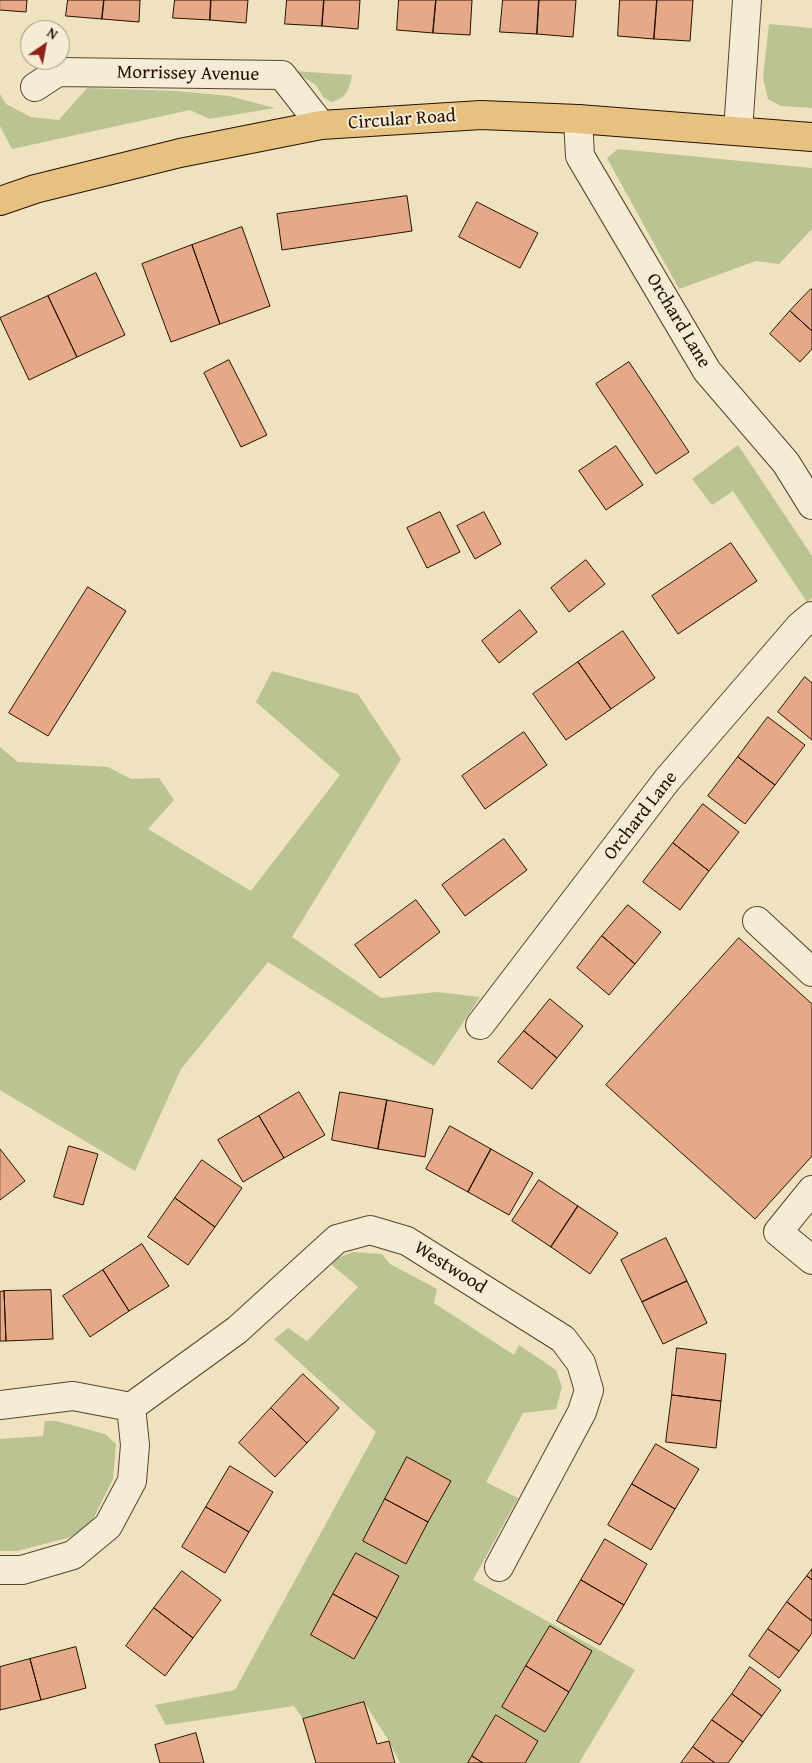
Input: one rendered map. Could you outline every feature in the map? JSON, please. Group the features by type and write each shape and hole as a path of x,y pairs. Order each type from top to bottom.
{"main road":[{"name":"Circular Road","path":"0,201 35,189 180,153 321,125 481,115 578,119 812,138"}],"street":[{"path":"738,131 747,0"},
{"name":"Morrissey Avenue","path":"35,87 58,72 282,75 321,125"},
{"name":"Orchard Lane","path":"578,119 580,156 707,371 786,463 812,505"},
{"name":"Orchard Lane","path":"480,1025 667,780 800,626 812,616"},
{"path":"757,921 812,972"},
{"path":"812,1190 778,1232 812,1260"},
{"name":"Westwood","path":"131,1407 237,1330 337,1239 370,1230 407,1241 563,1339 581,1363 589,1390 582,1412 499,1567"},
{"path":"0,1405 73,1396 131,1407 135,1445 132,1481 108,1526 73,1556 22,1570 0,1570"}],"green space":[{"path":"769,24 812,28 812,108 781,106 768,99 763,78"},
{"path":"294,71 352,75 350,85 344,96 331,102 323,97 316,85"},
{"path":"87,88 177,91 229,96 275,108 209,119 190,110 12,149 0,126 0,94 6,104 31,117 59,120"},
{"path":"618,149 812,168 812,229 779,264 756,261 679,289 607,158"},
{"path":"738,445 812,556 812,598 807,602 733,491 712,505 692,479"},
{"path":"272,671 358,694 401,759 292,937 381,998 437,992 480,997 434,1066 268,962 181,1069 135,1171 0,1090 0,747 18,762 108,767 131,779 159,778 174,800 148,829 251,891 340,775 256,702"},
{"path":"353,1252 382,1254 390,1264 437,1289 434,1303 514,1355 519,1345 556,1370 562,1387 556,1409 523,1413 486,1482 518,1498 473,1580 635,1670 579,1763 400,1763 389,1741 364,1702 303,1719 294,1706 166,1725 155,1705 235,1690 376,1432 274,1339 288,1328 307,1341 358,1287 331,1264 338,1258"},
{"path":"45,1421 56,1421 105,1434 116,1444 113,1479 91,1523 71,1537 17,1551 0,1551 0,1439 43,1436"}],"building":[{"path":"0,0 27,0 26,12 0,10"},
{"path":"68,0 104,0 102,19 66,16"},
{"path":"104,0 140,0 139,22 102,19"},
{"path":"175,0 211,0 210,20 173,18"},
{"path":"211,0 248,0 246,23 210,20"},
{"path":"287,0 324,0 322,26 285,24"},
{"path":"324,0 360,0 358,29 322,26"},
{"path":"399,0 436,0 433,33 397,30"},
{"path":"436,0 472,0 470,35 433,33"},
{"path":"503,0 539,0 537,34 500,32"},
{"path":"539,0 576,0 573,37 537,34"},
{"path":"620,0 657,0 654,39 618,36"},
{"path":"657,0 693,0 690,41 654,39"},
{"path":"407,196 412,231 282,250 277,214"},
{"path":"477,202 538,233 520,268 459,237"},
{"path":"242,227 270,306 220,324 192,245"},
{"path":"192,245 220,324 171,342 142,264"},
{"path":"96,273 125,335 77,357 48,296"},
{"path":"812,290 812,331 790,311"},
{"path":"48,296 77,357 29,380 0,318"},
{"path":"790,311 812,331 812,349 800,362 770,334"},
{"path":"229,360 267,435 241,447 204,373"},
{"path":"629,362 689,452 656,474 596,384"},
{"path":"616,446 643,485 606,510 579,471"},
{"path":"440,512 460,552 427,568 407,528"},
{"path":"484,512 501,544 475,559 457,526"},
{"path":"731,543 757,581 678,634 652,596"},
{"path":"586,560 605,584 569,612 551,588"},
{"path":"88,587 126,611 48,736 9,713"},
{"path":"520,610 537,632 499,663 482,641"},
{"path":"623,631 655,678 611,709 578,662"},
{"path":"578,662 611,709 566,740 533,694"},
{"path":"805,677 812,683 812,740 778,712"},
{"path":"768,717 805,745 775,785 738,757"},
{"path":"524,732 547,765 485,809 462,776"},
{"path":"738,757 775,785 745,824 708,796"},
{"path":"703,804 739,832 709,871 673,843"},
{"path":"504,839 527,870 465,916 442,885"},
{"path":"673,843 709,871 680,910 643,882"},
{"path":"416,900 440,932 380,978 355,945"},
{"path":"628,905 661,932 635,964 602,936"},
{"path":"602,936 635,964 609,995 577,968"},
{"path":"739,938 812,1004 812,1156 755,1219 606,1085"},
{"path":"550,999 583,1026 557,1058 524,1031"},
{"path":"524,1031 557,1058 532,1089 498,1062"},
{"path":"299,1092 325,1135 284,1158 259,1116"},
{"path":"340,1092 387,1100 378,1149 332,1140"},
{"path":"387,1100 433,1109 425,1157 378,1149"},
{"path":"259,1116 284,1158 243,1182 218,1140"},
{"path":"450,1126 491,1149 468,1192 426,1169"},
{"path":"69,1146 98,1154 83,1205 54,1197"},
{"path":"0,1149 25,1181 0,1200"},
{"path":"491,1149 533,1173 509,1215 468,1192"},
{"path":"202,1160 242,1188 215,1227 175,1198"},
{"path":"539,1180 578,1206 551,1247 512,1221"},
{"path":"175,1198 215,1227 188,1265 148,1237"},
{"path":"578,1206 618,1233 590,1274 551,1247"},
{"path":"666,1238 687,1281 642,1302 621,1260"},
{"path":"142,1244 169,1286 129,1311 103,1270"},
{"path":"103,1270 129,1311 90,1337 63,1296"},
{"path":"687,1281 707,1323 663,1344 642,1302"},
{"path":"51,1290 53,1339 6,1341 4,1291"},
{"path":"4,1291 6,1341 0,1341 0,1292"},
{"path":"677,1348 726,1354 721,1401 672,1395"},
{"path":"303,1374 339,1408 307,1443 271,1408"},
{"path":"672,1395 721,1401 716,1448 666,1442"},
{"path":"271,1408 307,1443 275,1477 239,1443"},
{"path":"656,1444 699,1469 675,1509 632,1484"},
{"path":"407,1457 451,1481 428,1522 385,1499"},
{"path":"230,1466 273,1492 249,1532 206,1507"},
{"path":"632,1484 675,1509 651,1550 608,1525"},
{"path":"385,1499 428,1522 406,1564 363,1541"},
{"path":"206,1507 249,1532 225,1573 182,1547"},
{"path":"605,1539 647,1564 624,1605 581,1580"},
{"path":"356,1553 399,1576 377,1618 333,1594"},
{"path":"812,1569 812,1580 807,1576"},
{"path":"182,1571 221,1600 193,1638 154,1608"},
{"path":"807,1576 812,1580 812,1621 787,1602"},
{"path":"581,1580 624,1605 600,1645 557,1621"},
{"path":"333,1594 377,1618 354,1659 311,1635"},
{"path":"787,1602 812,1621 812,1633 799,1651 768,1629"},
{"path":"154,1608 193,1638 165,1676 126,1646"},
{"path":"550,1626 592,1651 569,1692 526,1666"},
{"path":"768,1629 799,1651 779,1678 749,1656"},
{"path":"76,1647 86,1688 41,1700 30,1659"},
{"path":"30,1659 41,1700 0,1710 0,1667"},
{"path":"526,1666 569,1692 545,1732 502,1707"},
{"path":"750,1667 781,1690 762,1716 732,1694"},
{"path":"732,1694 762,1716 743,1742 712,1720"},
{"path":"364,1702 377,1744 389,1741 395,1763 316,1763 303,1719"},
{"path":"496,1715 538,1741 525,1763 483,1763 472,1756"},
{"path":"712,1720 743,1742 728,1763 715,1763 693,1747"},
{"path":"196,1733 204,1763 160,1763 155,1745"},
{"path":"693,1747 715,1763 681,1763"},
{"path":"472,1756 483,1763 468,1763"}]}
